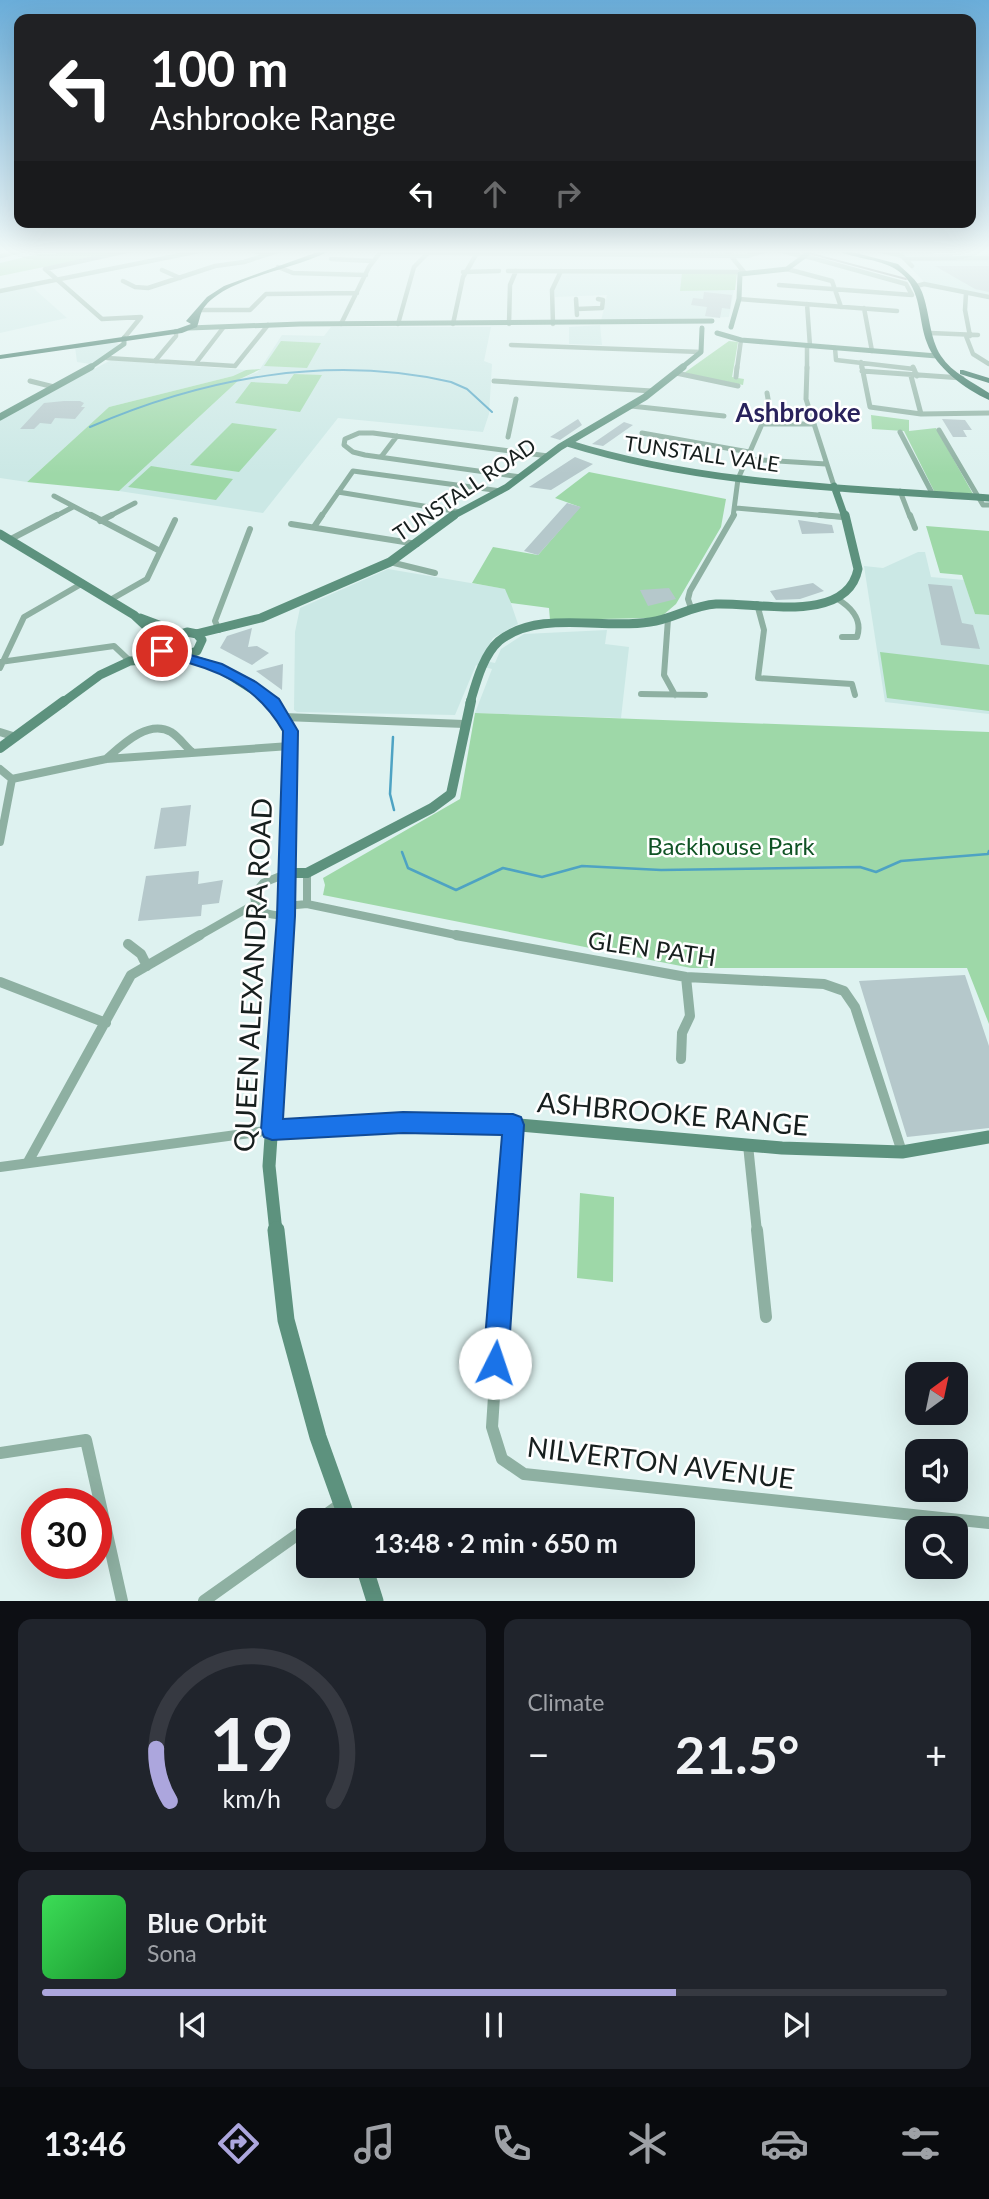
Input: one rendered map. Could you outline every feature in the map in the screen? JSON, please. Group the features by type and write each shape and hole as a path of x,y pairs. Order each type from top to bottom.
{"highway":[{"path":"177,329 182,325"},
{"path":"928,325 939,358 989,397"},
{"path":"0,357 192,327"},
{"path":"939,358 988,381"},
{"path":"978,390 980,384 988,381"}],"street":[{"path":"0,417 107,358 124,344 124,338 135,325"},
{"path":"107,358 235,366 268,325"},
{"path":"192,327 289,325"},
{"path":"696,325 715,333"},
{"path":"701,327 708,325"},
{"path":"723,325 741,340 939,358"},
{"path":"730,332 732,325"},
{"path":"286,911 267,915 255,904 254,893 263,881 288,873 307,873 451,794 464,724 491,651 510,634 533,627 642,624 668,619 691,608 715,603 809,607 836,598 851,586 857,573 855,551 812,424 806,398 807,325"},
{"path":"867,325 872,351"},
{"path":"967,325 973,354 989,364"},
{"path":"511,345 701,352 701,327"},
{"path":"197,363 223,328"},
{"path":"155,361 176,336 177,329"},
{"path":"702,340 715,333 730,332"},
{"path":"929,332 978,335"},
{"path":"736,377 741,340"},
{"path":"835,348 836,360 913,366 920,414"},
{"name":"TUNSTALL ROAD","path":"196,634 261,618 390,562 460,512 502,491 567,443 631,406 701,352"},
{"path":"861,362 870,407 920,414 989,413"},
{"path":"862,372 962,377"},
{"path":"676,373 738,387"},
{"path":"30,381 54,387"},
{"path":"494,382 652,391"},
{"path":"767,393 772,422"},
{"path":"508,437 516,399"},
{"path":"631,406 724,416"},
{"path":"0,408 13,411"},
{"path":"691,608 688,599 690,591 730,526 736,508 738,480 762,424 812,424"},
{"path":"939,430 983,505 989,505"},
{"path":"900,432 932,493"},
{"path":"521,477 353,452 344,445 345,439 359,433 397,436 548,456"},
{"path":"642,433 748,456 826,464"},
{"path":"381,457 397,436"},
{"name":"TUNSTALL VALE","path":"567,443 606,457 738,480 989,498"},
{"path":"314,527 354,471 502,491"},
{"path":"900,491 915,528"},
{"path":"338,492 460,512"},
{"path":"54,496 160,551"},
{"path":"100,521 135,503"},
{"path":"9,540 74,507"},
{"path":"736,508 844,517"},
{"path":"110,600 147,579 175,520"},
{"path":"291,524 417,544"},
{"path":"1,664 114,646 134,661 183,657 219,630 215,621 250,529"},
{"path":"0,534 134,615 180,632 196,634 217,667"},
{"path":"390,562 435,573"},
{"path":"1,664 24,617 83,583"},
{"path":"836,598 853,611 859,625 857,637 842,637"},
{"path":"757,604 764,630 758,678 794,683 833,681 852,684 855,695"},
{"path":"134,615 162,645 167,656 183,657 217,667 264,694 284,717 464,724"},
{"path":"668,619 664,675 675,695"},
{"path":"0,748 84,685 134,661 180,632"},
{"path":"641,694 705,695"},
{"name":"QUEEN ALEXANDRA ROAD","path":"284,717 290,731 288,873 269,1166 286,1320 318,1437 344,1508"},
{"path":"106,759 125,742 156,728 170,732 192,752"},
{"path":"0,732 16,737"},
{"path":"12,779 106,759 290,746"},
{"path":"0,769 12,779"},
{"path":"0,842 12,779"},
{"path":"307,873 307,904"},
{"path":"28,1162 131,975 255,904"},
{"name":"GLEN PATH","path":"286,911 307,904 530,951 686,977 824,984 845,991 855,1007 902,1152"},
{"path":"128,944 141,954 147,966"},
{"path":"681,1059 682,1033 690,1016 686,977"},
{"path":"0,982 106,1023"},
{"name":"ASHBROOKE RANGE","path":"272,1130 403,1123 513,1125 748,1145 902,1152 989,1137"},
{"name":"NILVERTON AVENUE","path":"513,1125 491,1417 496,1449 500,1460 509,1469 538,1476 989,1522"},
{"path":"0,1167 272,1130"},
{"path":"748,1145 766,1317"},
{"path":"0,1453 86,1440 122,1601"},
{"path":"335,1508 342,1503"},
{"path":"204,1601 296,1536"},
{"path":"368,1578 375,1601"}],"shaded area":[{"path":"0,325 37,325 0,333"},
{"path":"600,325 602,345 569,344 569,327"},
{"path":"331,327 491,327 484,361 492,364 489,414 483,432 338,418 263,513 119,491 240,379 258,372 282,335 324,336"},
{"path":"115,342 119,344 109,354 90,364 77,362 75,347"},
{"path":"111,360 246,370 233,376 109,407 27,482 0,478 0,420"},
{"path":"918,552 925,552 931,577 964,580 975,614 989,615 989,714 885,702 864,566 883,568"},
{"path":"388,569 506,589 518,624 493,638 481,660 495,663 501,649 524,634 607,630 605,644 629,647 621,718 475,713 492,669 476,665 455,715 297,712 294,710 295,632 300,608"}],"green space":[{"path":"281,341 321,343 307,368 264,366"},
{"path":"729,341 738,342 732,377 744,379 743,385 684,373"},
{"path":"261,369 240,379 119,491 27,482 109,407 233,376 246,370"},
{"path":"294,374 322,375 300,412 235,403 251,382 287,384"},
{"path":"871,415 909,420 909,431 936,428 973,494 934,491 904,431 872,429"},
{"path":"232,423 277,429 239,472 190,465"},
{"path":"151,466 233,479 216,500 128,487"},
{"path":"589,472 726,499 721,527 676,604 662,616 550,620 549,608 511,603 505,589 472,583 493,547 538,555 580,507 555,498"},
{"path":"926,526 989,531 989,615 975,614 962,575 940,573"},
{"path":"880,652 989,665 989,711 887,698"},
{"name":"Backhouse Park","path":"475,713 989,732 989,1024 967,968 691,968 323,895 323,878 460,799"},
{"path":"580,1193 614,1197 613,1282 577,1278"}],"building":[{"path":"80,401 84,403 81,407 85,407 75,419 55,418 51,424 40,423 34,429 20,429 44,403"},
{"path":"578,419 582,425 560,440 550,437"},
{"path":"942,419 965,420 972,430 963,430 967,437 953,437"},
{"path":"624,422 633,425 603,446 592,444"},
{"path":"575,457 593,464 551,490 529,487"},
{"path":"567,503 581,507 538,555 524,551"},
{"path":"798,520 832,525 834,533 802,534"},
{"path":"813,583 824,591 800,599 776,600 770,591"},
{"path":"928,584 952,586 962,623 973,625 980,649 941,645"},
{"path":"669,588 676,599 648,606 640,590"},
{"path":"252,628 248,647 257,646 269,653 252,665 220,648 227,636"},
{"path":"283,664 282,690 256,671"},
{"path":"191,805 186,846 154,849 161,808"},
{"path":"199,871 198,884 223,880 219,903 202,905 201,916 138,921 146,876"},
{"path":"965,975 989,1046 989,1128 907,1137 859,981"}],"waterway":[{"path":"90,427 177,395 221,384 313,371 359,370 451,382 467,389 492,412"},
{"path":"393,737 390,794 394,810"},
{"path":"402,852 408,868 456,890 503,868 542,877 582,866 661,870 860,867 876,872 901,861 988,854 989,851"}],"district":[{"name":"Ashbrooke","path":"798,412"}],"route":[{"path":"162,651 167,656 186,657 217,667 251,685 274,703 290,731 286,916 272,1130 403,1123 484,1122 513,1125 495,1363"}]}
